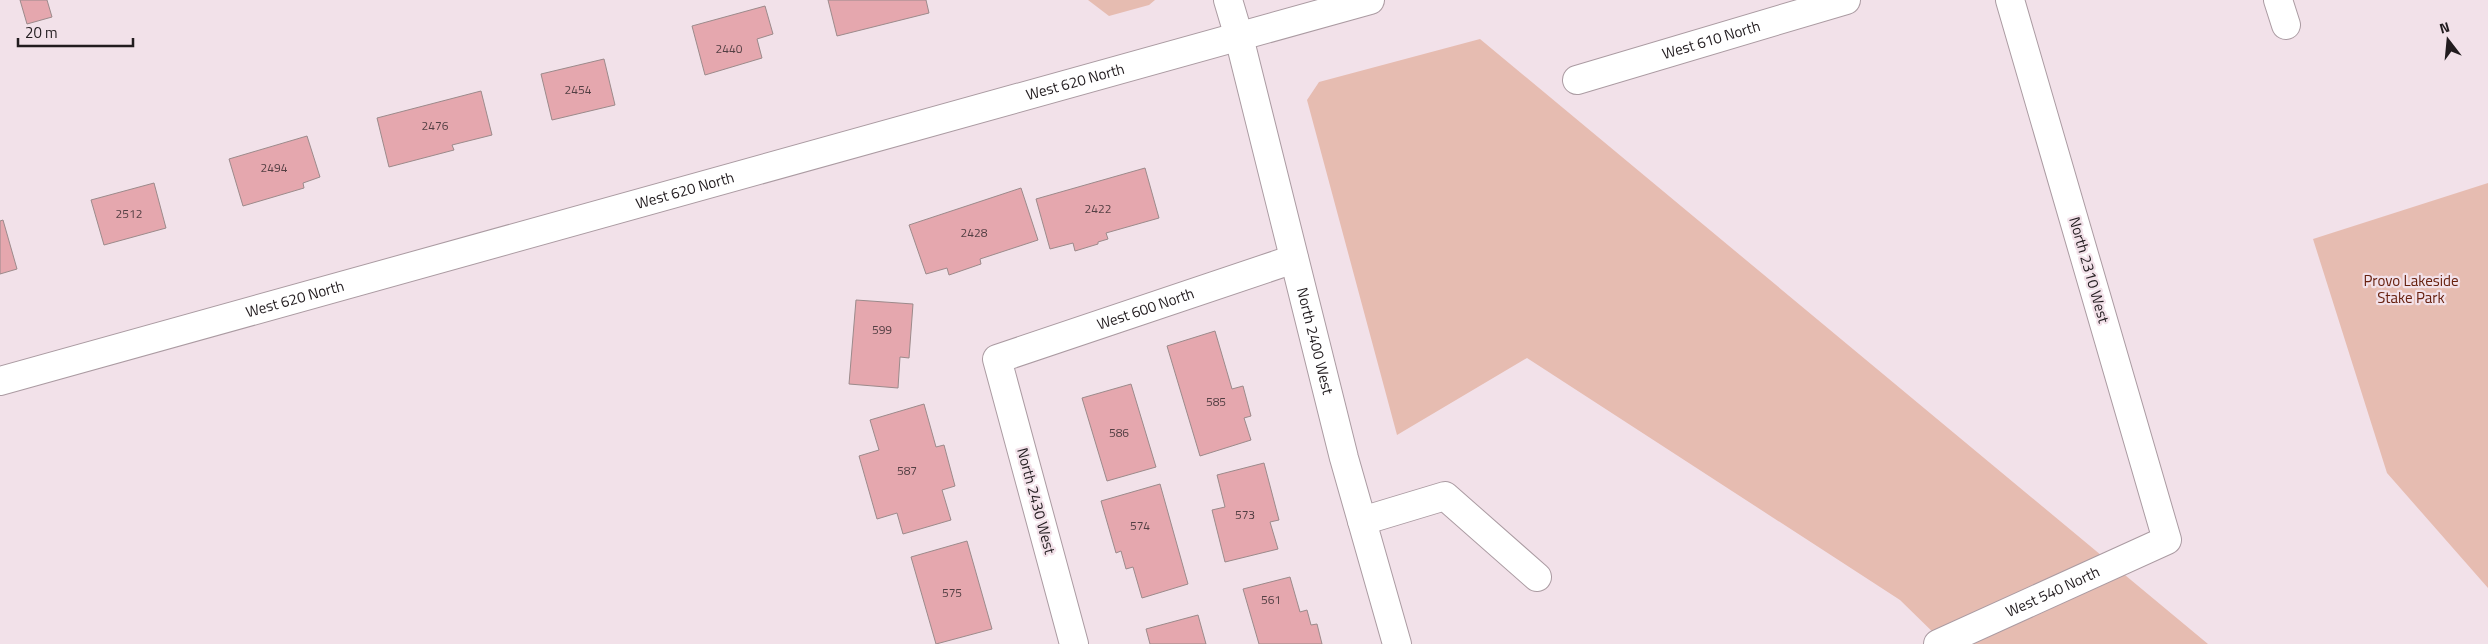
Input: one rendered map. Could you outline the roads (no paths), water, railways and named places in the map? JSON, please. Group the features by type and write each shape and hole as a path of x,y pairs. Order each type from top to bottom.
{"street":[{"name":"North 2400 West","path":"1228,0 1362,521 1398,644"},
{"name":"West 620 North","path":"0,381 1370,0"},
{"name":"West 610 North","path":"1577,80 1779,10 1846,0"},
{"name":"North 2310 West","path":"2010,0 2167,540"},
{"name":"West 600 North","path":"997,359 1294,259"},
{"name":"North 2430 West","path":"997,359 1074,644"},
{"path":"1362,521 1445,496 1537,577"},
{"name":"West 540 North","path":"1938,644 2167,540"}],"park label":[{"name":"Provo Lakeside Stake Park","path":"2411,290"}]}
